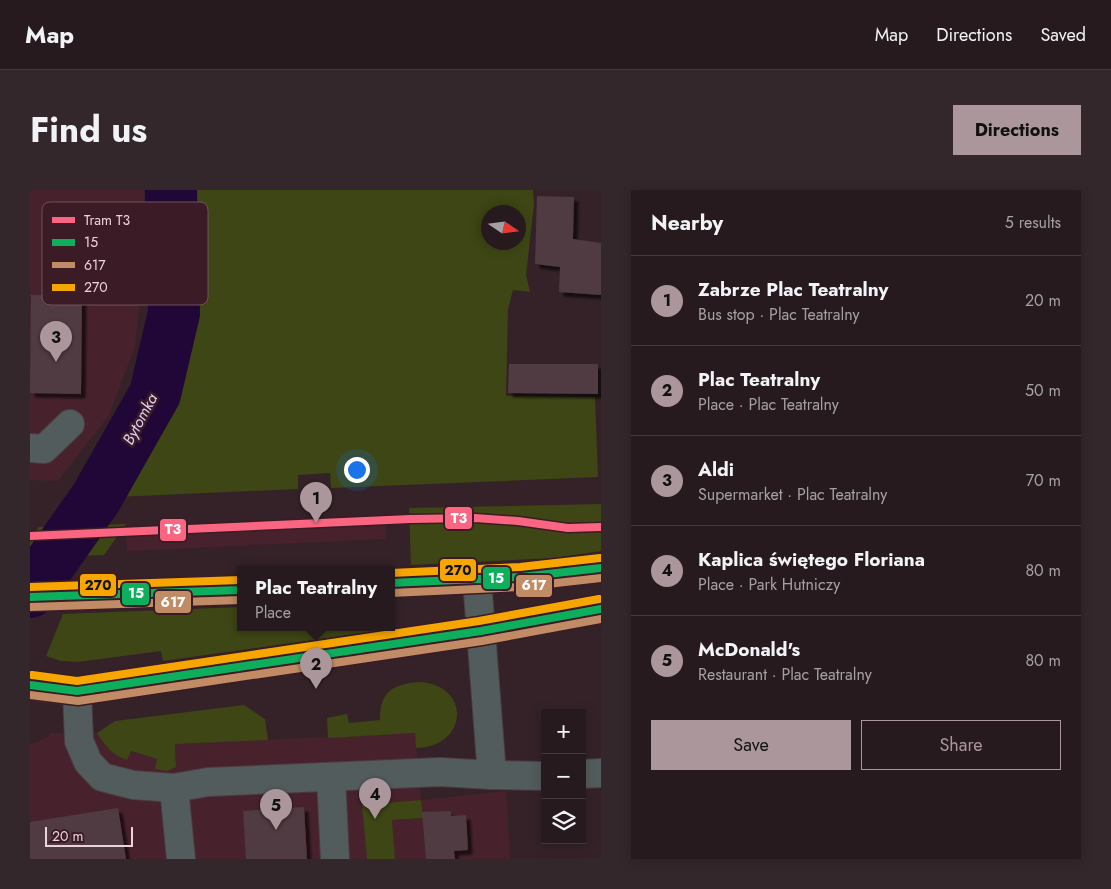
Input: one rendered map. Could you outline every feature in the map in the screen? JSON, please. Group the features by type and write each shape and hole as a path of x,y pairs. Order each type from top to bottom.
{"main road":[{"path":"395,583 521,577 601,568"},
{"path":"30,597 237,590"},
{"path":"30,685 77,691 480,631 601,609"}],"street":[{"path":"30,448 44,449 70,424"},
{"path":"477,580 492,775"},
{"path":"77,691 79,741 88,762 102,777 133,785 174,788 208,782 440,772 541,776"},
{"path":"586,774 601,773"},
{"path":"317,859 322,777"},
{"path":"322,777 334,859"},
{"path":"174,788 181,859"}],"shaded area":[{"path":"30,190 144,190 144,202 42,202 42,305 140,305 135,346 109,415 58,481 30,480"},
{"path":"385,515 386,539 127,551 126,527"},
{"path":"50,733 97,733 106,747 158,759 155,769 176,767 175,744 415,733 421,800 506,791 510,859 395,859 392,820 423,818 421,801 363,805 367,859 30,859 30,743 35,743 48,737"}],"green space":[{"path":"181,190 533,190 534,204 526,275 530,292 513,290 508,309 506,396 595,397 598,477 331,488 330,473 298,475 298,489 116,497 165,400 183,305 208,305 208,202 181,202"},
{"path":"601,504 601,551 554,558 411,565 409,508"},
{"path":"126,524 104,555 30,558 30,538 39,527"},
{"path":"237,607 237,631 377,631 163,661 161,651 78,662 61,661 46,656 63,614"},
{"path":"418,682 436,685 448,693 455,703 457,715 454,727 446,738 434,745 416,748 415,733 328,738 327,718 347,714 349,723 380,720 382,703 389,692 401,685"},
{"path":"244,705 265,719 268,740 175,744 176,767 167,771 155,769 157,759 131,751 127,760 113,753 97,733 115,721"},
{"path":"421,800 423,818 392,820 395,859 367,859 362,805"}],"building":[{"path":"537,196 574,197 573,239 601,243 601,295 559,292 560,267 535,264"},
{"path":"31,295 42,295 42,305 82,305 81,394 30,393"},
{"path":"509,364 598,364 598,394 508,393"},
{"path":"304,807 307,859 246,859 243,811"},
{"path":"118,808 126,859 30,859 30,822"},
{"path":"451,811 451,816 466,815 468,850 454,851 455,859 426,859 422,812"}],"waterway":[{"name":"Bytomka","path":"171,190 171,202"},
{"name":"Bytomka","path":"30,592 96,498 155,394 174,313 174,305"}],"tram line":[{"name":"T3","path":"30,536 410,519 475,518 518,521 568,528 601,527"}],"transit line":[{"name":"270","path":"395,573 520,567 600,558"},
{"name":"15","path":"395,583 521,577 601,568"},
{"name":"617","path":"395,593 521,587 601,578"},
{"name":"270","path":"30,587 237,580"},
{"name":"15","path":"30,597 237,590"},
{"name":"270","path":"32,675 77,681 479,621 599,599"},
{"name":"617","path":"30,607 237,600"},
{"name":"15","path":"30,685 77,691 481,631 601,609"},
{"name":"617","path":"30,695 78,701 482,641 601,619"}],"place":[{"name":"Aldi","path":"56,362"},
{"name":"Zabrze Plac Teatralny","path":"316,523"},
{"name":"Plac Teatralny","path":"316,689"},
{"name":"Kaplica świętego Floriana","path":"375,819"},
{"name":"McDonald's","path":"276,830"}]}
